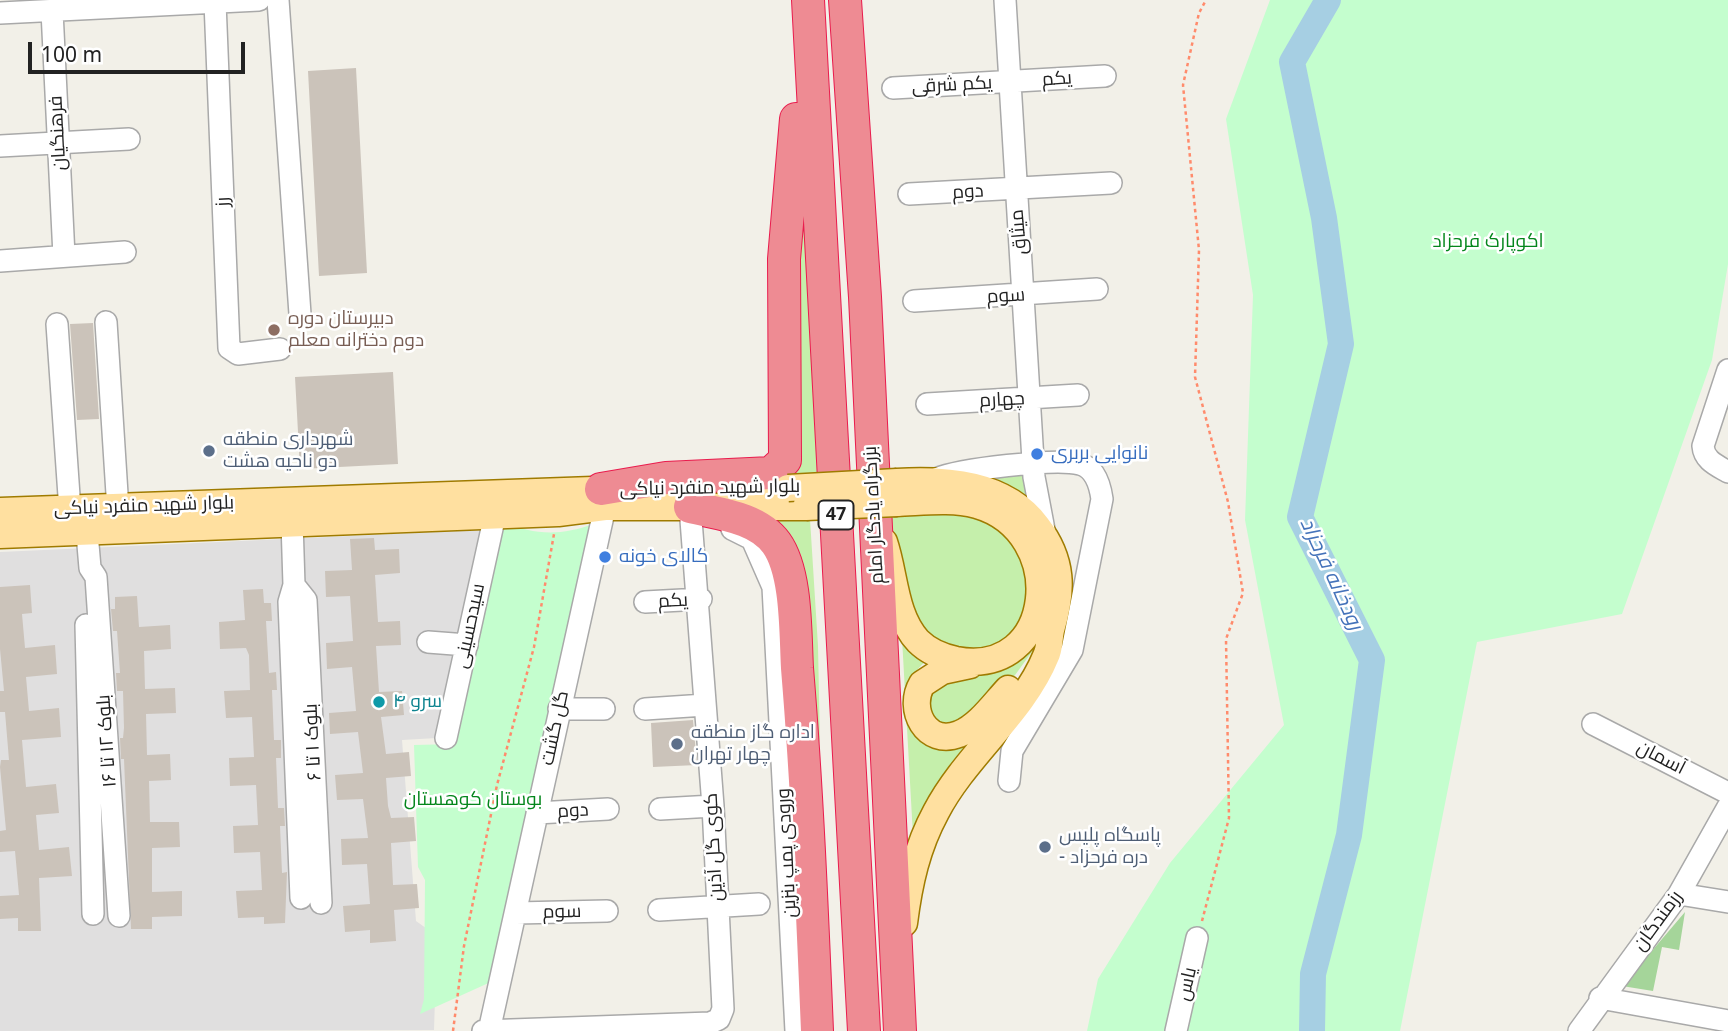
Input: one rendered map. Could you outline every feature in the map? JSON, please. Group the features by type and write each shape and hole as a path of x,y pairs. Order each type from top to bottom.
{"highway":[{"name":"بزرگراه یادگار امام","path":"845,0 890,502 900,1031"},
{"path":"850,78 858,0"},
{"name":"بزرگراه یادگار امام","path":"808,4 864,1031"},
{"path":"603,498 666,478 771,473 785,460 784,259 808,4"},
{"path":"690,507 738,518 758,526 775,541 789,576 802,728 817,1031"}],"main road":[{"name":"بلوار شهید منفرد نیاکی","path":"890,502 934,480 983,489 999,496 1032,519 1046,537 1060,579 1059,604 1047,654 1036,675 961,773 937,809 922,840 909,887 897,973"},
{"path":"0,502 69,496 383,484 446,495"},
{"name":"بلوار شهید منفرد نیاکی","path":"0,511 446,495 797,498 890,502 948,500 978,506 1002,516 1017,529 1032,551 1040,573 1041,590 1034,619 1017,644 1002,655 942,671 925,680 917,692 915,705 922,724 943,735 952,736 968,729 1023,673 1051,632"},
{"name":"بلوار شهید منفرد نیاکی","path":"0,535 558,513 603,498 690,507 797,498"},
{"path":"890,502 892,564 901,611 917,640 940,656 982,662"}],"street":[{"path":"0,13 52,11 77,5 258,0"},
{"path":"278,0 300,314"},
{"name":"میثاق","path":"1004,0 1033,464 1046,537"},
{"name":"رز","path":"215,2 229,348 238,354 280,349"},
{"name":"فرهنگیان","path":"52,11 64,256"},
{"name":"یکم","path":"1010,82 1105,76"},
{"name":"یکم شرقی","path":"893,88 1010,82"},
{"path":"0,146 129,139"},
{"name":"دوم","path":"909,194 1111,183"},
{"path":"0,261 125,252"},
{"name":"سوم","path":"914,301 1097,289"},
{"path":"106,322 117,494"},
{"path":"57,324 69,496"},
{"path":"1728,370 1703,446 1704,454 1709,460 1728,472"},
{"name":"چهارم","path":"927,404 1078,395"},
{"path":"934,480 951,472 1033,464 1079,464 1095,477 1102,499 1072,650 1012,751 1009,781"},
{"name":"گل گشت","path":"489,1031 603,498"},
{"name":"کوی گل آذین","path":"489,1031 710,1023 719,1019 723,1009 713,806 690,507"},
{"name":"ورودی پمپ بنزین","path":"690,507 752,539 773,587 796,1031"},
{"name":"سیدحسینی","path":"446,738 495,515"},
{"path":"292,522 295,585 289,602 311,901"},
{"path":"87,533 90,568 85,576 93,914"},
{"name":"بلوک ۱۲ تا ۱۶","path":"90,568 96,577 118,916"},
{"name":"یکم","path":"645,603 699,600"},
{"path":"428,642 467,645"},
{"path":"645,709 705,705"},
{"path":"559,709 604,709"},
{"name":"آسمان","path":"1593,724 1728,793"},
{"path":"660,809 713,806"},
{"name":"رزمندگان","path":"1579,1031 1679,894 1728,807"},
{"name":"دوم","path":"537,813 608,809"},
{"path":"1679,894 1728,902"},
{"path":"659,910 759,904"},
{"name":"سوم","path":"516,913 607,911"},
{"name":"یاس","path":"1176,1031 1197,938"},
{"path":"1600,999 1728,1021"},
{"path":"483,1031 489,1031"}],"path":[{"path":"1197,938 1229,818 1226,639 1243,593 1228,502 1195,377 1199,250 1183,85 1199,13 1206,0"},
{"path":"453,1031 469,919 496,785 534,647 558,513"}],"shaded area":[{"path":"481,530 437,738 402,740 416,921 437,936 434,1030 0,1031 0,552"}],"green space":[{"name":"اکوپارک فرحزاد","path":"1270,0 1728,0 1728,264 1712,360 1622,614 1477,642 1400,1031 1087,1031 1098,979 1170,863 1284,725 1245,520 1253,295 1226,119"},
{"path":"800,144 816,449 820,481 778,475"},
{"path":"1026,474 1029,500 977,477"},
{"path":"939,513 980,516 1010,533 1034,590 1013,639 977,654 926,641 897,564 891,516"},
{"path":"810,519 818,646 820,745 805,648 773,521"},
{"name":"بوستان کوهستان","path":"503,522 537,532 570,531 593,524 493,981 420,1014 424,999 425,880 418,867 414,745 455,744"},
{"path":"902,638 927,660 910,682 907,710 966,745 937,784 913,836"},
{"path":"1042,638 1010,682 982,712 941,730 923,696 926,688"},
{"path":"1685,912 1679,950 1662,947 1653,991 1622,986"}],"building":[{"path":"356,68 367,273 319,276 308,71"},
{"path":"93,323 99,419 77,420 70,324"},
{"path":"393,372 398,464 300,469 295,377"},
{"path":"374,538 375,550 399,549 400,573 375,575 378,622 400,621 401,645 376,646 379,692 402,691 404,715 381,717 386,754 409,752 411,776 386,778 388,806 391,818 414,817 416,841 391,843 393,885 417,884 419,908 394,910 396,941 370,943 370,930 345,932 343,906 370,904 367,864 342,865 341,839 368,838 363,799 337,800 335,775 363,773 358,732 330,734 329,713 356,711 352,667 327,669 326,643 353,641 350,596 326,597 325,571 352,570 350,539"},
{"path":"30,585 32,613 22,614 25,648 55,645 57,674 26,677 29,711 59,708 61,737 22,740 26,787 56,784 59,813 36,815 39,850 69,847 72,876 39,878 41,931 18,931 18,918 0,919 0,896 19,895 15,851 0,852 0,831 6,830 0,767 1,760 9,760 5,712 0,712 0,691 4,691 0,649 0,587"},
{"path":"263,589 264,603 271,603 272,621 266,621 269,673 276,672 277,690 272,690 274,740 281,740 281,758 276,758 278,808 284,808 285,826 280,826 282,873 287,872 285,923 264,924 264,917 238,918 236,891 262,890 260,852 234,853 233,826 258,825 256,785 230,786 229,758 254,757 252,717 226,718 224,691 250,690 249,655 246,648 220,649 219,622 245,620 243,590"},
{"path":"137,596 139,627 170,625 171,649 144,651 145,689 175,688 176,713 146,714 147,755 170,754 171,780 149,781 150,822 179,822 180,847 152,848 152,892 182,891 182,916 152,917 152,929 131,929 124,759 121,759 120,738 123,738 124,728 123,691 117,691 116,673 120,673 117,631 113,631 111,609 115,609 115,597"},
{"name":"اداره گاز منطقه چهار تهران","path":"693,720 697,765 653,767 651,723"}],"waterway":[{"name":"رودخانه فرحزاد","path":"1312,1031 1313,974 1349,835 1372,660 1300,517 1341,344 1324,218 1292,62 1328,0"}],"place":[{"name":"دبیرستان دوره دوم دخترانه معلم","path":"274,330"},
{"name":"شهرداری منطقه دو ناحیه هشت","path":"209,451"},
{"name":"نانوایی بربری","path":"1037,454"},
{"name":"کالای خونه","path":"605,557"},
{"name":"سرو ۴","path":"379,702"},
{"name":"اداره گاز منطقه چهار تهران","path":"677,744"},
{"name":"پاسگاه پلیس - دره فرحزاد","path":"1045,847"}]}
